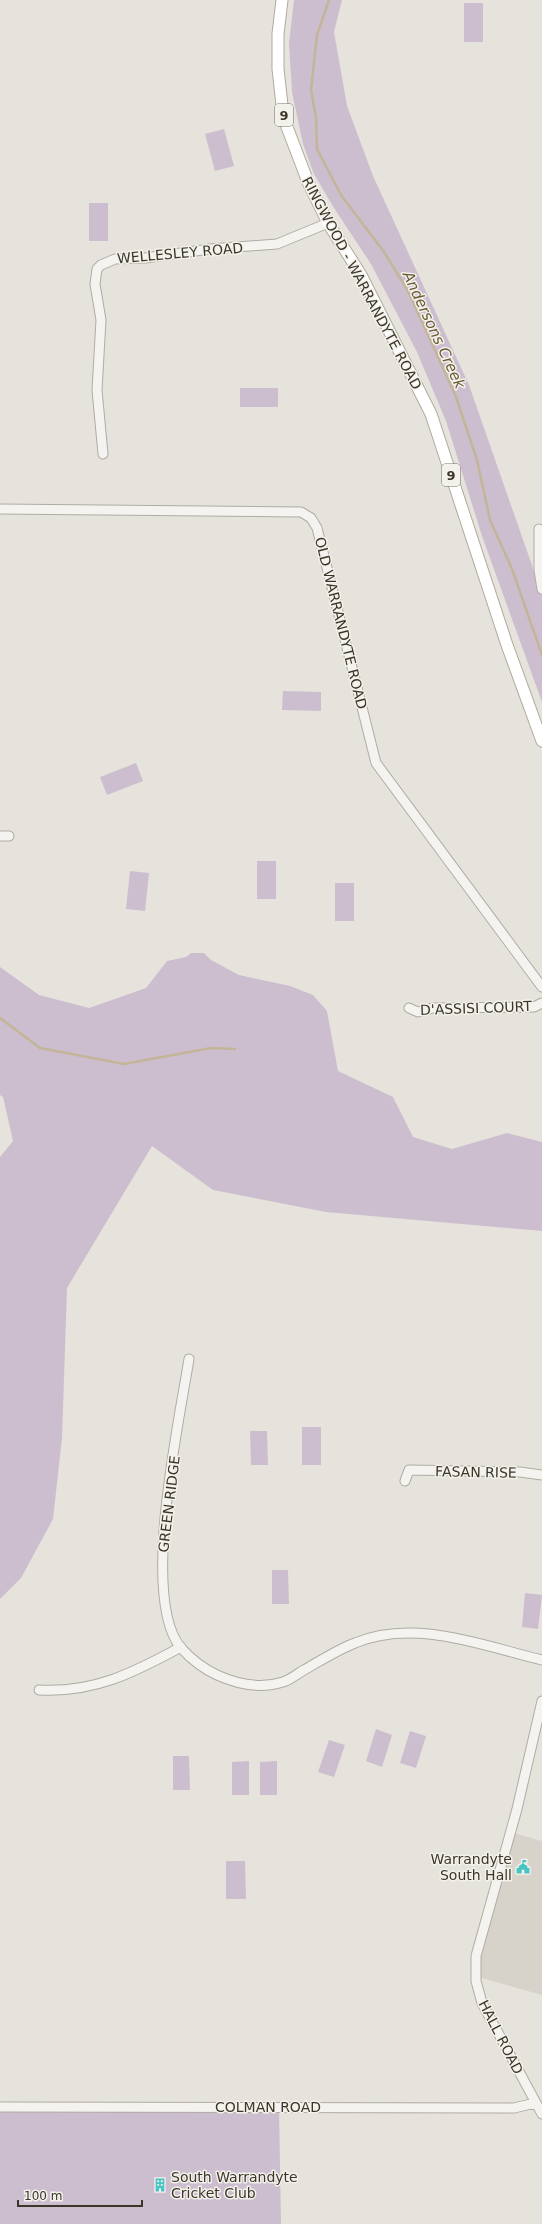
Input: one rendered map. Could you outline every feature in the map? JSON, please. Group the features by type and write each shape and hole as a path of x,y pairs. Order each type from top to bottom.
{"main road":[{"name":"RINGWOOD - WARRANDYTE ROAD","path":"282,0 278,34 282,105 300,163 328,223 361,275 431,414 507,645 542,741"}],"street":[{"name":"WELLESLEY ROAD","path":"103,454 97,390 101,320 95,284 97,269 101,265 115,258 145,258 210,249 277,244 328,223"},
{"name":"OLD WARRANDYTE ROAD","path":"0,509 301,512 311,518 317,528 376,763 542,987"},
{"path":"539,529 539,570 542,589"},
{"name":"D'ASSISI COURT","path":"418,1022 414,1010 433,1008 534,1007 542,1003"},
{"name":"GREEN RIDGE","path":"181,1648 172,1629 164,1600 162,1562 164,1522 189,1359"},
{"path":"405,1462 409,1470 406,1481"},
{"name":"FASAN RISE","path":"409,1470 520,1472 542,1475"},
{"path":"39,1690 56,1691 96,1685 128,1675 181,1648 206,1669 230,1681 256,1686 283,1682 356,1643 392,1634 434,1634 542,1660"},
{"name":"HALL ROAD","path":"542,1701 517,1809 476,1956 476,1975 482,2003 542,2114"},
{"path":"532,1744 542,1746"},
{"name":"COLMAN ROAD","path":"0,2107 514,2108 535,2103"}],"shaded area":[{"path":"294,0 342,0 334,32 347,106 373,176 469,385 542,594 542,702 482,536 446,421 417,352 371,264 334,208 314,174 303,144 292,92 289,43"},
{"path":"464,3 483,3 483,42 464,42"},
{"path":"224,129 234,166 215,171 205,134"},
{"path":"89,203 108,203 108,241 89,241"},
{"path":"240,388 278,388 278,407 240,407"},
{"path":"283,691 321,692 321,711 282,710"},
{"path":"136,763 143,781 107,795 100,777"},
{"path":"257,861 276,861 276,899 257,899"},
{"path":"130,871 149,873 145,911 126,909"},
{"path":"335,883 354,883 354,921 335,921"},
{"path":"191,953 204,953 211,960 239,975 290,986 313,995 327,1011 338,1071 393,1097 413,1137 452,1149 507,1133 542,1142 542,1231 326,1212 213,1190 152,1146 67,1288 62,1438 53,1519 21,1578 0,1599 0,1157 13,1141 3,1097 0,1095 0,967 39,995 89,1008 146,988 167,961 186,957"},
{"path":"302,1427 321,1427 321,1465 302,1465"},
{"path":"250,1431 267,1431 268,1465 251,1465"},
{"path":"272,1570 288,1570 289,1604 272,1604"},
{"path":"525,1593 542,1595 538,1629 522,1627"},
{"path":"376,1729 392,1735 382,1767 366,1761"},
{"path":"410,1731 426,1736 416,1768 400,1763"},
{"path":"329,1740 345,1745 334,1777 318,1772"},
{"path":"173,1756 189,1756 190,1790 173,1790"},
{"path":"249,1761 249,1795 232,1795 232,1762"},
{"path":"277,1761 277,1795 260,1795 260,1762"},
{"path":"514,1833 542,1841 542,1995 478,1977 478,1958"},
{"path":"226,1861 245,1861 246,1899 226,1899"},
{"path":"0,2107 279,2109 281,2224 0,2224"}],"waterway":[{"name":"Andersons Creek","path":"329,0 317,35 311,90 316,118 317,149 341,195 384,252 408,291 456,397 477,460 490,520 512,569 542,655"},
{"path":"0,1018 40,1048 124,1064 211,1048 235,1049"}],"place":[{"name":"Warrandyte South Hall","path":"523,1867"},
{"name":"South Warrandyte Cricket Club","path":"160,2185"}]}
